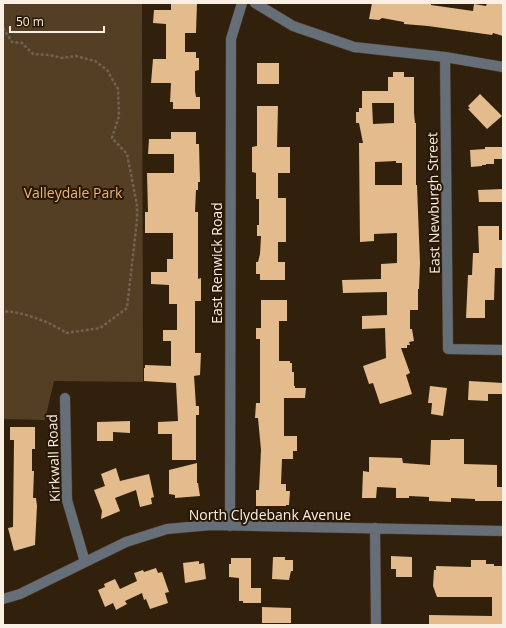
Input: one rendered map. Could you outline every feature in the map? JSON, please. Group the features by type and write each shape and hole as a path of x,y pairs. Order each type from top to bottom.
{"street":[{"name":"East Renwick Road","path":"230,526 231,39 242,3"},
{"path":"255,3 293,26 354,47 445,57 503,67"},
{"name":"East Newburgh Street","path":"445,57 448,349 503,350"},
{"name":"Kirkwall Road","path":"65,398 67,500 85,562"},
{"name":"North Clydebank Avenue","path":"3,599 20,594 126,542 167,529 211,525 503,531"},
{"path":"375,528 376,625"}],"path":[{"path":"3,28 12,42 22,43 33,54 50,55 62,58 76,56 95,61 107,70 118,89 119,116 112,138 127,154 137,205 137,220 127,308 113,320 100,328 66,333 57,326 32,317 8,311 3,312"}],"green space":[{"name":"Valleydale Park","path":"3,3 142,3 143,382 54,381 45,420 3,419"}],"building":[{"path":"171,3 197,3 196,33 185,33 185,52 196,52 196,58 199,58 199,70 195,71 195,91 196,97 200,97 200,109 173,109 173,102 170,102 171,83 151,83 153,59 166,59 166,24 153,23 154,10 171,10"},
{"path":"372,3 431,3 431,5 473,11 474,4 486,6 487,3 503,3 503,36 493,33 492,35 404,24 404,22 382,18 379,20 369,19"},
{"path":"257,63 279,63 279,84 257,84"},
{"path":"393,72 404,72 404,77 414,77 416,185 420,263 419,289 418,310 410,310 410,329 412,329 414,341 409,342 410,345 407,345 407,348 401,348 410,373 406,375 412,394 380,404 373,383 369,384 363,366 386,358 385,328 362,329 362,316 387,315 387,292 343,293 342,280 381,279 381,264 397,263 397,233 374,234 374,241 360,242 359,143 363,143 359,123 356,123 356,112 359,112 359,108 362,108 362,91 388,91 388,77 393,77","holes":["372,103 394,103 394,123 373,124","396,161 396,163 402,163 402,185 375,185 375,162"]},
{"path":"480,94 502,116 487,129 468,109 470,108 468,106"},
{"path":"257,106 278,106 277,147 290,147 290,173 278,173 278,198 286,198 286,242 278,242 278,262 285,262 285,280 260,280 260,274 256,274 256,262 258,262 260,254 261,236 257,236 257,225 259,225 259,199 256,199 256,173 252,172 252,147 257,146"},
{"path":"171,132 196,132 196,144 199,144 200,182 198,182 198,190 196,190 195,212 198,212 198,279 201,278 201,301 195,301 195,353 201,353 200,375 194,376 196,406 199,406 199,415 196,415 196,460 172,460 172,434 158,434 158,422 178,421 176,383 144,381 145,365 171,366 171,341 163,341 163,330 177,330 177,304 169,304 169,285 151,284 151,272 167,272 167,259 173,259 173,233 145,233 145,212 148,212 147,173 174,173 174,154 148,154 149,139 171,139"},
{"path":"485,147 503,147 503,159 494,159 494,164 471,167 470,150 485,149"},
{"path":"503,189 503,202 479,202 478,190"},
{"path":"478,226 499,226 499,240 503,240 503,268 495,268 494,300 485,300 485,318 466,318 468,275 472,275 473,253 479,253"},
{"path":"261,300 287,300 287,321 279,321 279,361 290,361 290,363 292,363 295,388 306,388 305,398 284,398 284,436 297,436 297,451 293,451 293,459 282,459 281,484 286,484 286,491 290,491 289,505 286,506 256,506 256,490 259,490 261,450 258,418 255,418 256,403 260,403 260,339 256,339 256,328 261,328"},
{"path":"469,381 503,383 503,394 488,394 488,401 468,400"},
{"path":"430,386 447,388 443,416 431,414 432,403 428,403"},
{"path":"130,421 130,433 113,432 113,441 97,441 97,422"},
{"path":"10,427 35,427 35,449 32,449 32,471 34,471 33,498 36,498 37,506 35,545 14,551 8,528 13,527 14,440 10,440"},
{"path":"464,439 464,464 497,465 497,487 503,487 503,501 475,501 475,499 451,498 451,502 429,501 429,497 409,496 409,498 396,498 396,488 377,487 376,498 362,498 363,471 369,472 369,457 402,458 403,463 430,465 431,440"},
{"path":"197,463 197,483 200,496 175,498 175,495 169,494 169,470"},
{"path":"116,468 120,481 149,474 154,497 151,498 152,504 140,507 136,490 115,498 120,511 101,519 102,511 94,490 105,486 101,474"},
{"path":"391,556 412,557 412,577 396,577 396,569 391,569"},
{"path":"273,557 285,557 285,560 293,560 293,571 291,571 289,580 272,579"},
{"path":"231,558 251,558 251,588 261,588 261,603 243,603 243,601 239,601 239,578 229,577 229,564 231,564"},
{"path":"471,560 486,560 486,564 503,566 503,625 429,625 429,615 492,616 492,597 437,597 433,586 434,570 436,570 436,566 471,567"},
{"path":"199,561 199,564 204,563 206,579 185,583 183,563"},
{"path":"156,568 158,573 162,572 169,592 165,593 168,603 150,609 146,599 144,600 142,593 125,601 127,604 116,610 113,603 105,607 98,590 105,587 104,584 115,579 120,589 137,581 134,573 143,570 144,572"},
{"path":"262,607 291,608 291,623 262,623"}]}
